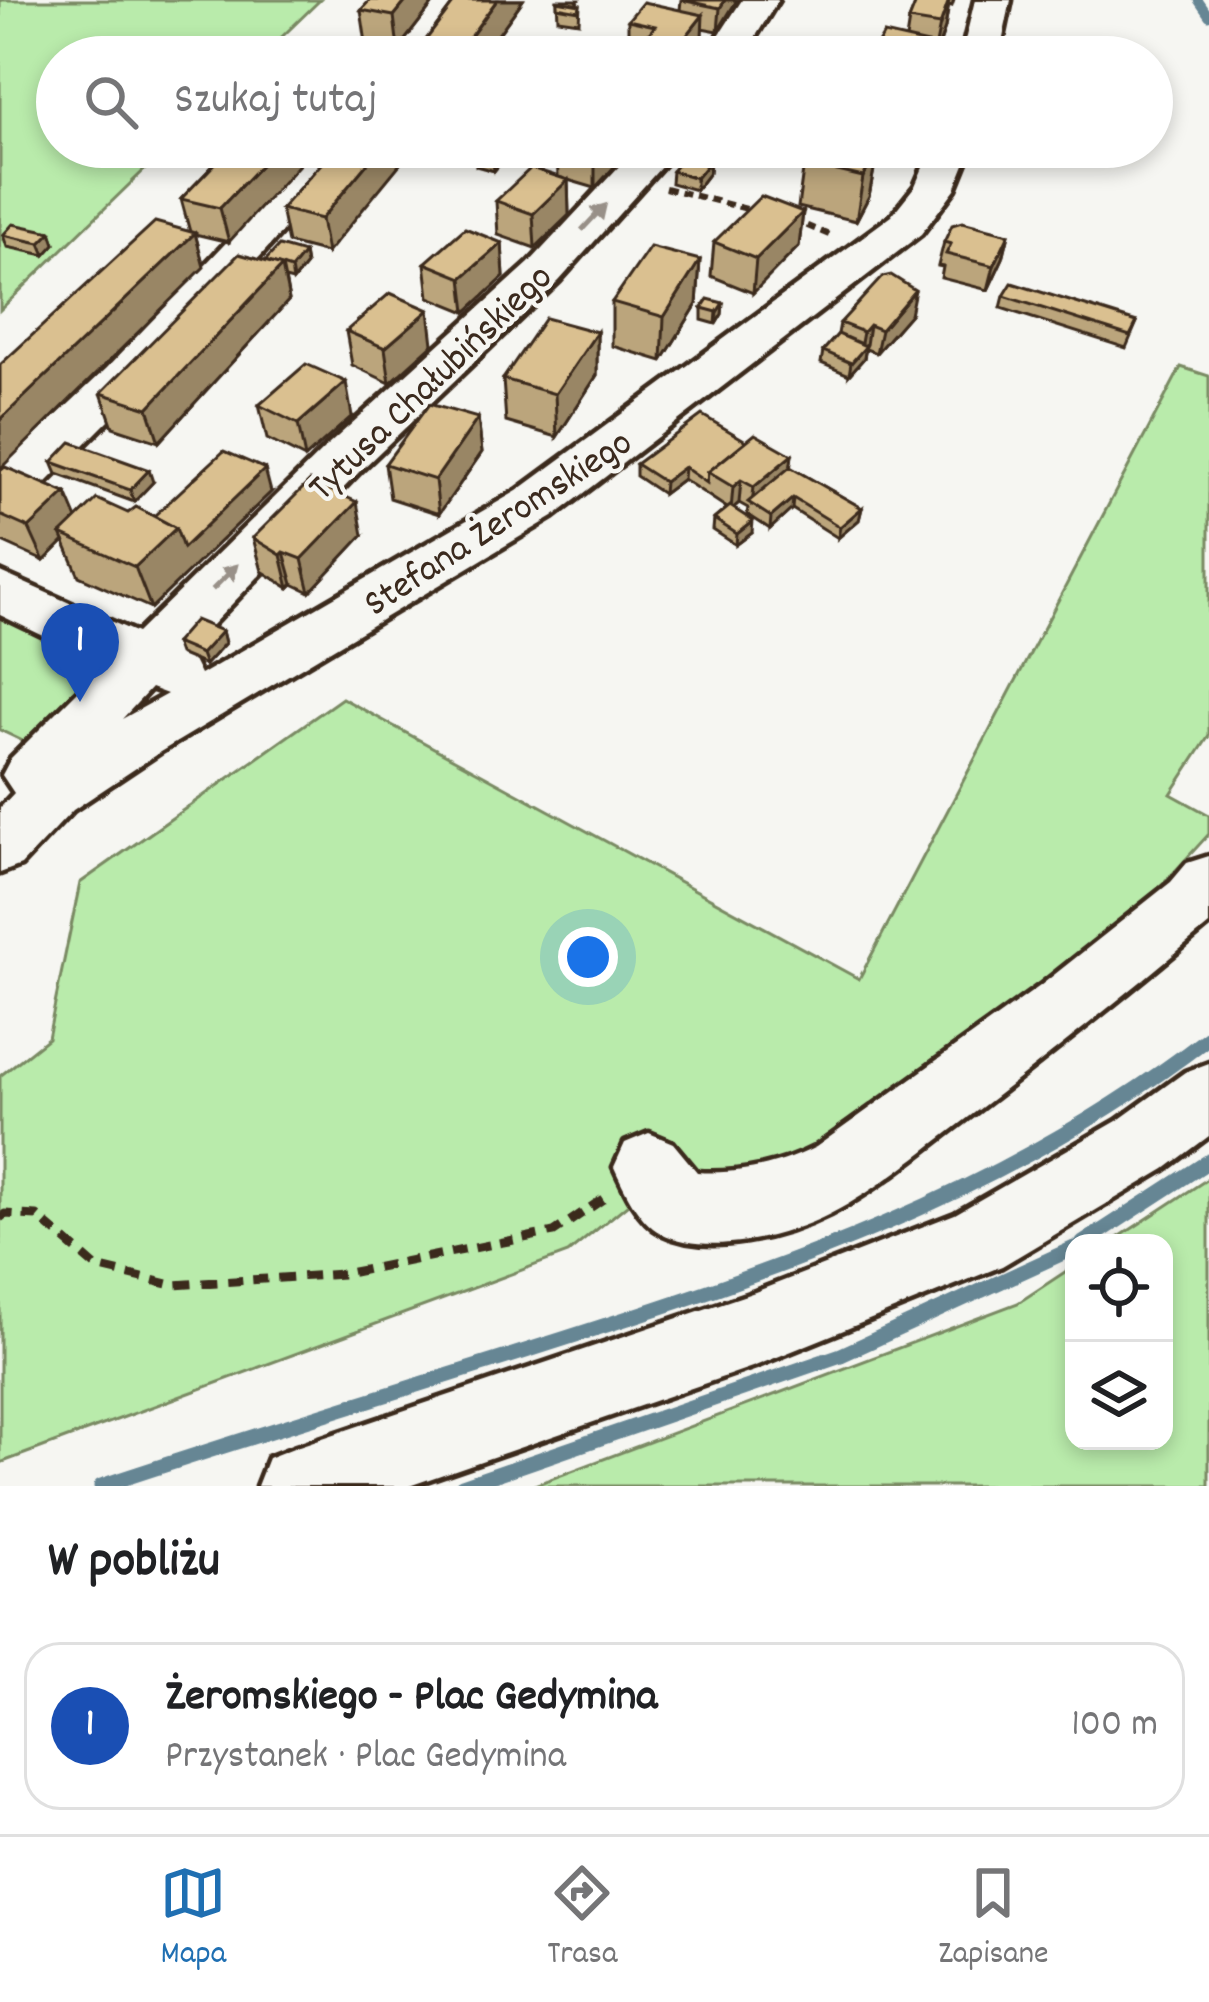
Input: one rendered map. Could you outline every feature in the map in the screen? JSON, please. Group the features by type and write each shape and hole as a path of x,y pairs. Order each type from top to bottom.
{"street":[{"path":"425,36 452,0"},
{"path":"737,36 760,0"},
{"path":"985,36 993,0"},
{"path":"0,498 123,379 319,168"},
{"name":"Tytusa Chałubińskiego","path":"28,776 344,458 544,272 639,168"},
{"name":"Stefana Żeromskiego","path":"0,847 28,776 215,693 410,583 535,503 906,224 934,188 943,168"},
{"path":"0,592 215,693"},
{"path":"650,1167 680,1206 720,1209 800,1192 841,1171 1063,1007 1209,882"},
{"path":"296,1486 755,1329 977,1241 1141,1145 1209,1095"}],"path":[{"path":"656,168 758,212"},
{"path":"779,217 852,245"},
{"path":"0,1218 5,1214 37,1216 96,1268 172,1285 343,1274 554,1232 650,1167"}],"green space":[{"path":"0,0 320,0 283,36 36,36 36,168 146,168 0,310"},
{"path":"1181,367 1209,376 1209,736 1171,794 1209,815 1209,834 1087,967 779,1199 649,1187 568,1253 0,1463 0,1076 48,1038 80,883 342,698 859,979"},
{"path":"0,615 106,664 27,743 0,730"},
{"path":"1209,1178 1209,1486 532,1486 1018,1303 1065,1272 1065,1450 1173,1450 1173,1234 1124,1234"}],"building":[{"path":"370,0 407,0 394,16 361,10"},
{"path":"456,0 497,0 471,36 429,36"},
{"path":"681,0 725,0 720,8"},
{"path":"917,0 949,0 940,25 909,20"},
{"path":"557,1 580,5 579,11 557,7"},
{"path":"643,2 703,15 686,36 647,36 655,26 628,20"},
{"path":"211,168 258,168 220,208 181,199"},
{"path":"317,168 364,168 321,219 281,209"},
{"path":"531,168 568,180 533,214 496,201"},
{"path":"674,168 704,168 696,178 672,171"},
{"path":"825,168 868,168 863,177"},
{"path":"761,196 803,212 756,259 714,242"},
{"path":"155,222 195,233 0,420 0,365"},
{"path":"962,222 1009,234 994,266 946,254 951,244 944,242 952,225"},
{"path":"13,224 51,232 40,243 3,235"},
{"path":"465,228 502,243 462,278 425,263"},
{"path":"279,246 304,253 291,269 265,261"},
{"path":"650,247 700,260 664,317 612,302"},
{"path":"239,254 282,266 148,408 101,393"},
{"path":"891,275 915,290 881,330 869,325 863,332 840,323 882,277"},
{"path":"1012,283 1137,322 1130,336 1004,296"},
{"path":"390,293 429,310 385,348 346,331"},
{"path":"708,299 723,303 717,312 702,308"},
{"path":"545,318 597,332 555,394 503,379"},
{"path":"838,334 866,346 851,363 823,351"},
{"path":"306,364 346,382 298,424 259,405"},
{"path":"429,404 478,418 435,480 385,464"},
{"path":"702,415 746,441 708,472 707,483 684,467 664,482 636,464"},
{"path":"755,434 792,455 754,487 741,480 733,487 708,472"},
{"path":"71,442 149,470 130,490 52,462"},
{"path":"224,451 265,469 183,548 176,528 154,516"},
{"path":"5,467 66,493 29,528 0,515 0,471"},
{"path":"790,467 862,508 840,527 793,498 771,517 748,502"},
{"path":"310,481 357,502 302,559 281,555 253,538"},
{"path":"97,499 128,513 136,507 176,528 135,567 61,534"},
{"path":"730,506 753,521 737,534 714,519"},
{"path":"195,620 222,631 201,654 175,643"}],"waterway":[{"path":"1198,0 1209,16"},
{"path":"101,1486 626,1319 887,1223 1051,1142 1209,1037"},
{"path":"1097,1234 1209,1161"},
{"path":"462,1486 841,1355 1065,1252"}],"place":[{"name":"Żeromskiego - Plac Gedymina","path":"80,702"}]}
